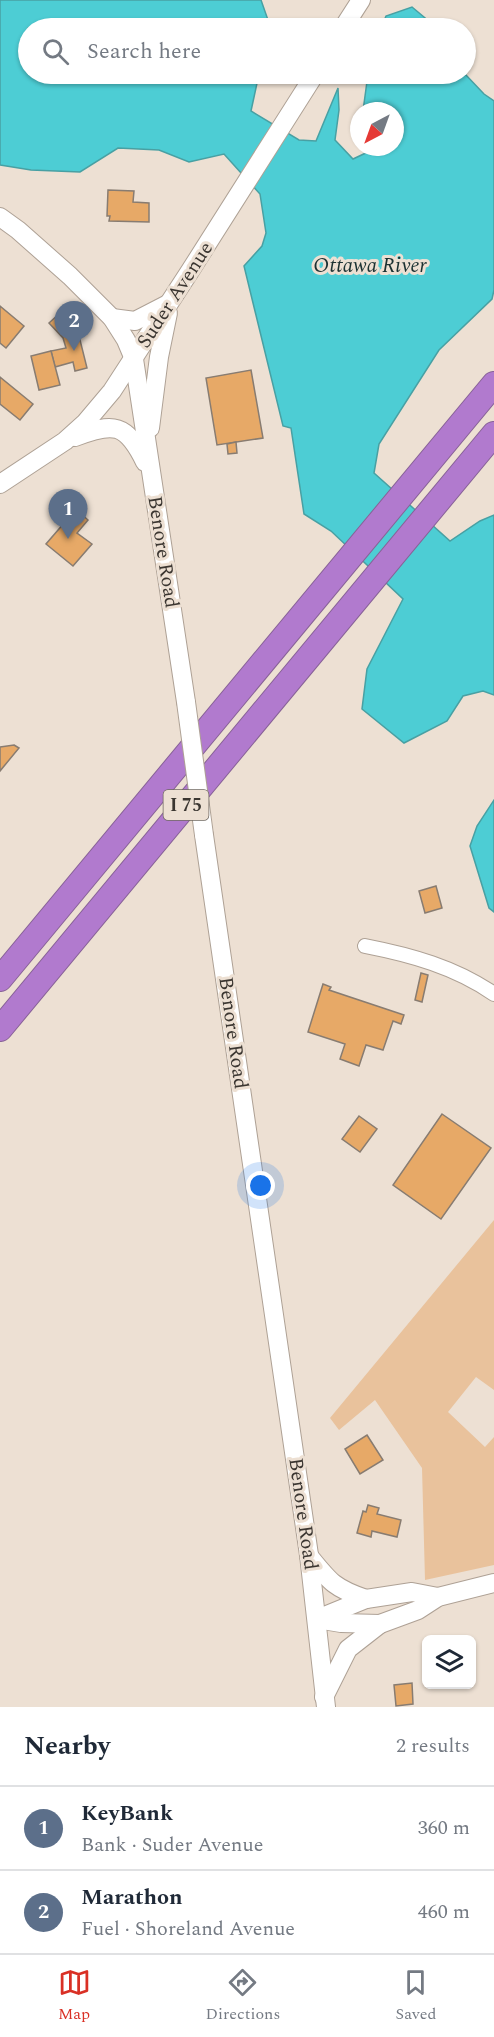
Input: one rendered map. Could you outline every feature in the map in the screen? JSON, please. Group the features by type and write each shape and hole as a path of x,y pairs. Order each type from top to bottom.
{"highway":[{"name":"I 75","path":"0,979 494,384"},
{"name":"I 75","path":"0,1029 494,434"}],"main road":[{"path":"349,18 361,0"},
{"name":"Suder Avenue","path":"0,484 65,441 85,423 105,399 134,359 309,84"},
{"name":"Benore Road","path":"0,217 70,276 112,318 126,340 134,359 309,1555 325,1702"},
{"path":"112,318 135,321 170,303"},
{"path":"147,448 159,357 170,303"},
{"path":"65,441 96,429 111,428 127,433 136,443 151,474"},
{"path":"309,1555 331,1582 346,1592 366,1599"},
{"path":"325,1702 348,1649 380,1624 418,1610 438,1597 494,1583"},
{"path":"317,1619 366,1599 412,1592 438,1597"},
{"path":"317,1619 341,1623 380,1624"}],"street":[{"path":"365,946 409,954 473,980 494,994"}],"shaded area":[{"path":"494,1220 494,1390 476,1377 448,1412 485,1447 494,1437 494,1565 425,1580 422,1468 375,1400 339,1430 330,1418"}],"water":[{"name":"Ottawa River","path":"0,0 261,0 267,18 18,18 18,84 257,84 251,111 299,140 316,141 338,88 339,110 335,140 353,159 359,156 404,156 404,102 364,102 367,84 474,84 494,101 494,290 492,299 439,350 379,444 374,473 450,541 480,521 494,515 494,695 483,691 463,696 447,721 404,743 362,709 367,669 403,599 331,531 304,514 291,428 283,426 244,266 262,246 266,233 260,194 224,154 189,162 159,150 118,148 80,172 31,170 0,165"},
{"path":"412,7 425,18 385,18"},
{"path":"494,800 494,912 489,908 470,846 477,826"}],"building":[{"path":"108,190 134,191 133,202 149,203 149,222 109,221 110,216 107,216"},
{"path":"0,306 24,326 6,348 0,343"},
{"path":"61,312 77,328 87,368 75,371 73,362 55,367 51,351 66,348 63,338 49,323"},
{"path":"51,351 60,385 39,390 31,356"},
{"path":"251,370 263,438 217,445 206,378"},
{"path":"0,377 33,404 20,420 0,404"},
{"path":"236,442 237,453 228,454 227,444"},
{"path":"79,512 88,520 77,533 92,544 73,566 46,544 65,522 68,526"},
{"path":"14,745 19,748 0,771 0,747"},
{"path":"436,886 442,908 425,913 419,891"},
{"path":"421,973 428,975 422,1002 415,1000"},
{"path":"323,984 331,987 329,990 404,1015 401,1024 393,1021 383,1050 366,1045 359,1066 340,1059 345,1044 308,1032"},
{"path":"442,1114 491,1148 441,1219 393,1185"},
{"path":"359,1116 377,1129 360,1152 342,1139"},
{"path":"367,1435 383,1460 360,1474 345,1449"},
{"path":"368,1505 379,1508 377,1514 401,1520 397,1537 372,1531 371,1537 357,1533 363,1511 366,1512"},
{"path":"412,1683 413,1704 396,1706 394,1685"}],"place":[{"name":"Marathon","path":"74,351"},
{"name":"KeyBank","path":"68,539"}]}
